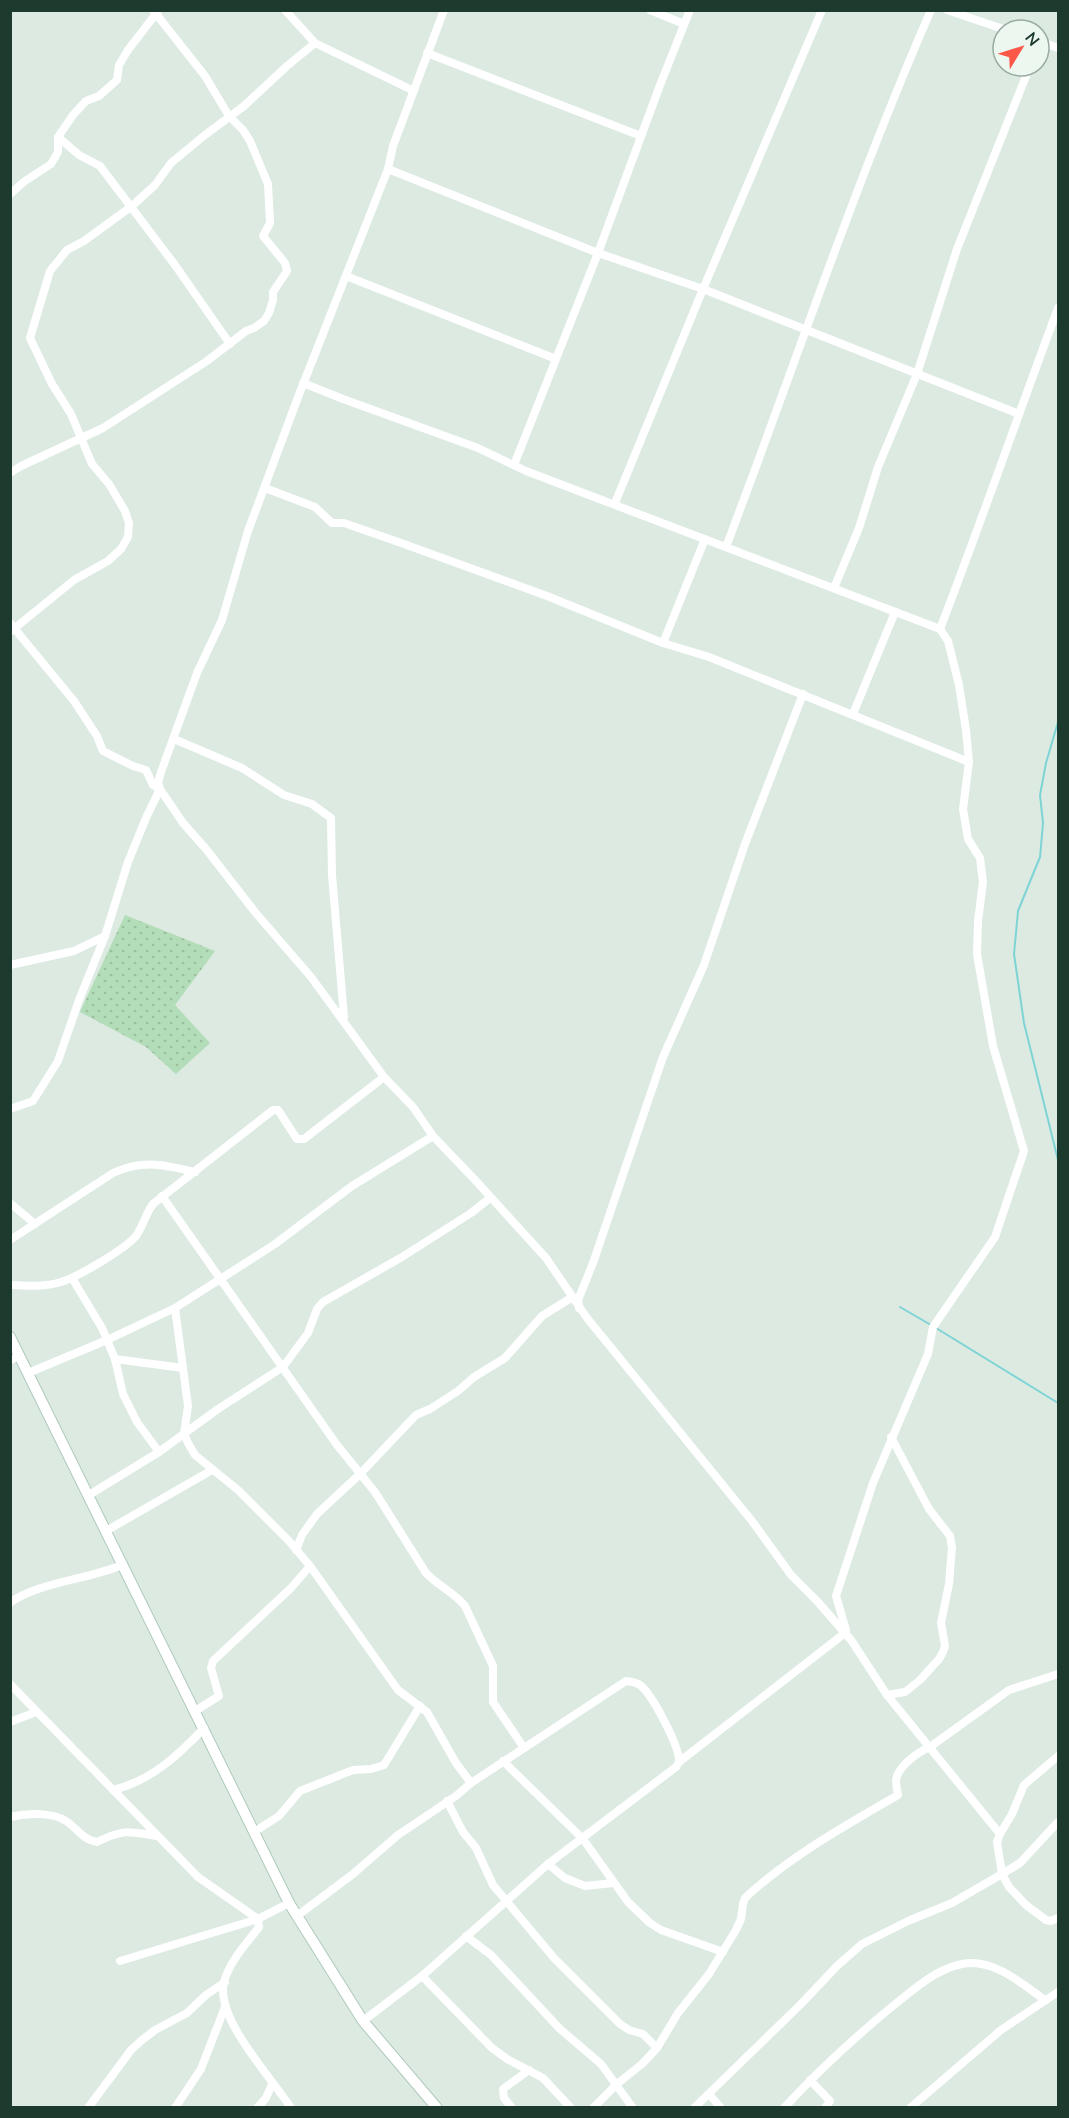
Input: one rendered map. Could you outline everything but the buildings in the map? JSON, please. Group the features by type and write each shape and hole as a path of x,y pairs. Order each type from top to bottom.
{"main road":[{"path":"10,1337 15,1358 28,1373 289,1903 363,2021 437,2108"}],"street":[{"path":"285,10 315,43 414,91"},
{"path":"444,10 393,146 388,169 303,382 248,531 222,620 197,673 158,783 183,823 262,921 295,957 344,1019 384,1077 413,1107 433,1136 546,1258 571,1298 752,1521 791,1575 848,1637 887,1695 1000,1834"},
{"path":"650,10 684,24"},
{"path":"514,465 598,253 690,10"},
{"path":"615,504 703,289 822,10"},
{"path":"726,547 807,332 863,174 931,10"},
{"path":"947,10 991,25"},
{"path":"10,194 51,164 58,152 58,137 86,101 99,96 117,80 119,65 156,12 205,76 229,116 243,130 268,184 270,223 263,236 285,263 287,271 273,292 273,300 264,321 103,428 10,473"},
{"path":"160,789 153,785 144,768 133,766 103,751 97,736 74,701 12,628 74,580 108,561 121,549 128,537 129,523 125,511 106,478 92,465 70,414 56,393 32,344 31,333 46,282 58,260 67,250 84,241 132,206 155,185 171,163 244,106 315,43"},
{"path":"427,53 641,136"},
{"path":"834,588 859,528 878,467 917,374 952,264 1025,78"},
{"path":"58,137 79,155 100,166 175,264 231,344"},
{"path":"388,169 598,253 703,289 1019,414"},
{"path":"346,276 556,359"},
{"path":"940,629 1059,308"},
{"path":"303,382 940,629 948,642 959,685 969,762 963,809 968,839 980,858 983,882 977,954 993,1046 1024,1151 995,1237 933,1327 928,1354 891,1437 859,1522 836,1596 848,1637"},
{"path":"265,488 315,507 332,523 344,523 547,596 663,643 709,657 969,762"},
{"path":"663,643 705,539"},
{"path":"853,714 895,612"},
{"path":"579,1308 578,1300 593,1263 663,1057 704,964 745,844 803,694"},
{"path":"174,739 242,768 285,795 312,804 332,818 332,875 344,1019"},
{"path":"10,1109 33,1101 58,1061 79,1000 105,936 131,854 160,789"},
{"path":"10,965 74,951 105,936"},
{"path":"10,1285 51,1284 72,1278 127,1244 136,1236 147,1212 162,1196 273,1110 278,1110 297,1139 304,1139 384,1077"},
{"path":"28,1373 107,1341 175,1308 275,1244 352,1186 433,1136"},
{"path":"10,1240 127,1166 162,1164 195,1172"},
{"path":"162,1196 337,1445 387,1509 426,1573 434,1582 458,1598 470,1613 493,1666 493,1702 524,1748"},
{"path":"89,1495 159,1452 283,1367 308,1333 317,1308 323,1302 402,1257 471,1213 490,1198"},
{"path":"10,1203 35,1224"},
{"path":"72,1278 99,1323 115,1359 123,1394 137,1422 159,1452"},
{"path":"296,1550 302,1535 317,1514 360,1474 416,1415 458,1391 474,1377 505,1358 542,1316 571,1298"},
{"path":"175,1308 188,1406 184,1434 195,1455 252,1503 310,1566 398,1690 427,1712 456,1763 471,1782"},
{"path":"115,1359 183,1368"},
{"path":"887,1695 905,1692 913,1686 943,1652 945,1646 941,1623 949,1584 952,1548 950,1536 929,1509 891,1437"},
{"path":"106,1531 212,1470"},
{"path":"10,1603 45,1588 103,1573 122,1565"},
{"path":"195,1711 219,1695 211,1668 213,1661 291,1588 310,1566"},
{"path":"363,2021 422,1976 548,1864 676,1767 679,1762 848,1637"},
{"path":"593,2108 657,2048 678,2013 700,1987 723,1952 741,1919 742,1904 745,1898 784,1866 843,1826 898,1794 896,1780 900,1769 922,1750 930,1747 1009,1690 1059,1674"},
{"path":"297,1916 353,1874 398,1835 471,1782 626,1682 636,1682 642,1686 652,1700 678,1751 679,1762"},
{"path":"10,1684 205,1883 258,1919 259,1927 228,1972 223,1993 225,2007 272,2084 291,2108"},
{"path":"254,1832 279,1816 300,1791 353,1770 371,1769 384,1765 420,1706"},
{"path":"10,1722 36,1712"},
{"path":"113,1790 132,1785 164,1766 204,1728"},
{"path":"1059,1756 1024,1785 997,1842 1002,1874 1009,1887 1046,1920 1059,1918"},
{"path":"503,1761 583,1839 628,1902 650,1923 661,1930 723,1952"},
{"path":"447,1801 463,1832 476,1848 493,1885 554,1958 594,2001 620,2024 629,2030 643,2034 657,2048"},
{"path":"10,1817 38,1815 55,1817 66,1821 83,1837 97,1842 126,1831 157,1836"},
{"path":"694,2108 862,1944 899,1925 952,1903 1020,1863 1059,1822"},
{"path":"548,1864 565,1878 585,1886 613,1883"},
{"path":"120,1961 258,1919 289,1903"},
{"path":"466,1936 491,1955 560,2029 601,2064 633,2108"},
{"path":"784,2108 863,2029 925,1980 963,1964 981,1965 1006,1972 1045,2000"},
{"path":"422,1976 492,2048 507,2059 543,2078 571,2108"},
{"path":"88,2108 131,2050 155,2030 188,2013 206,1995 225,1982"},
{"path":"910,2108 991,2038 1059,1992"},
{"path":"175,2108 201,2068 225,2007"},
{"path":"512,2108 504,2098 503,2089 529,2070"},
{"path":"810,2080 830,2101 825,2108"},
{"path":"257,2108 266,2098 272,2084"},
{"path":"709,2094 721,2108"}],"green space":[{"path":"125,915 215,951 175,1005 210,1043 176,1074 146,1047 80,1012"}],"waterway":[{"path":"1058,722 1046,763 1040,795 1043,823 1040,857 1018,911 1014,954 1024,1023 1058,1160"},
{"path":"900,1307 931,1325"},
{"path":"936,1328 1058,1403"}]}
